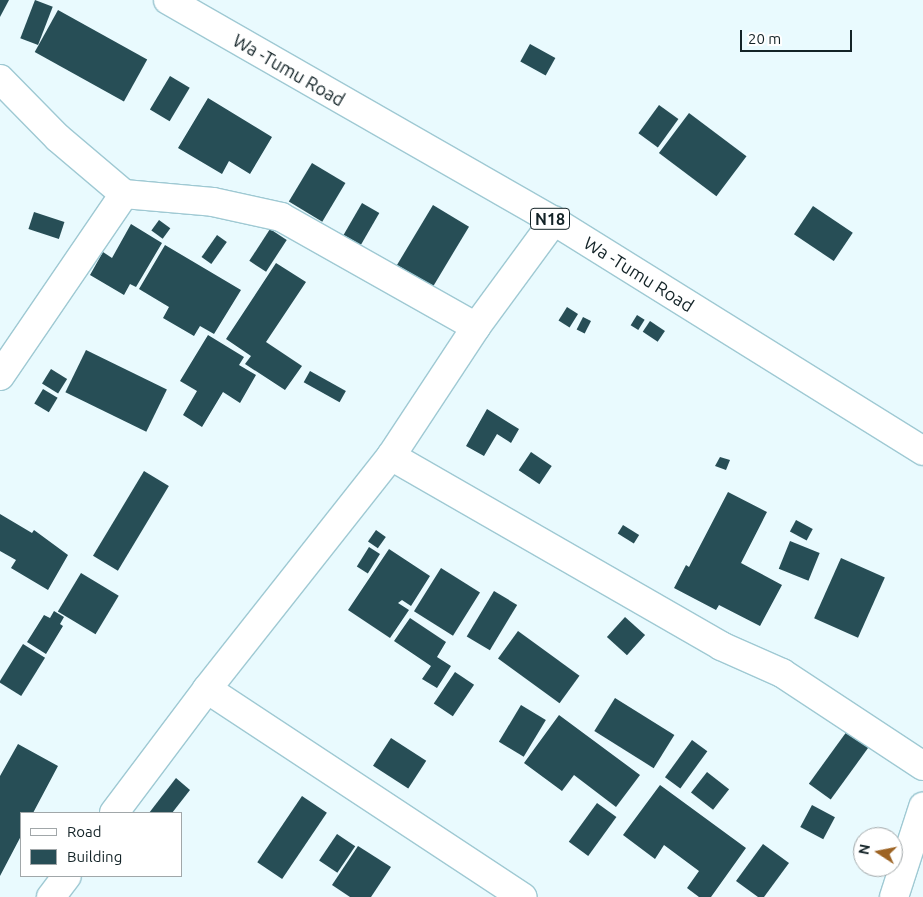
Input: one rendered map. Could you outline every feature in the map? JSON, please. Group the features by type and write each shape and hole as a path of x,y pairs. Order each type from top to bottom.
{"main road":[{"name":"Wa -Tumu Road","path":"168,0 554,221 923,451"},
{"path":"0,79 58,138 124,194 213,202 281,217 476,327"},
{"path":"0,376 124,194"},
{"path":"115,812 208,689 391,456 476,327 554,221"},
{"path":"391,456 721,646 782,674 923,766"},
{"path":"208,689 494,889 522,897"},
{"path":"894,897 923,807"},
{"path":"52,897 67,877"}],"building":[{"path":"0,0 9,0 0,17"},
{"path":"35,0 53,7 38,45 20,38"},
{"path":"58,10 147,59 124,101 35,52"},
{"path":"530,44 555,58 546,76 520,61"},
{"path":"170,76 190,88 170,121 150,109"},
{"path":"208,98 272,137 250,174 229,161 222,174 178,148"},
{"path":"659,105 678,119 658,147 638,133"},
{"path":"689,113 747,156 716,196 659,153"},
{"path":"312,163 345,183 322,222 289,202"},
{"path":"362,203 379,213 361,245 344,235"},
{"path":"433,205 469,227 433,287 397,265"},
{"path":"813,206 853,233 834,261 794,234"},
{"path":"34,212 64,222 59,239 28,229"},
{"path":"159,220 170,228 163,239 151,231"},
{"path":"131,224 162,243 136,287 130,284 124,295 90,275 103,252 112,258"},
{"path":"270,229 287,240 266,272 249,261"},
{"path":"217,235 227,242 211,264 202,257"},
{"path":"165,245 241,290 214,334 200,326 194,336 163,318 169,307 139,289"},
{"path":"276,263 306,282 266,342 302,366 285,390 245,364 251,356 226,339"},
{"path":"567,307 578,314 570,327 559,321"},
{"path":"637,315 645,320 638,330 631,325"},
{"path":"583,317 591,321 585,334 577,329"},
{"path":"650,321 665,331 658,342 643,332"},
{"path":"208,335 244,357 239,365 256,375 240,403 223,392 202,427 183,415 197,391 180,381"},
{"path":"86,350 167,389 146,432 65,392"},
{"path":"51,369 67,379 58,393 42,383"},
{"path":"310,371 346,391 340,402 304,382"},
{"path":"43,389 58,398 49,412 34,404"},
{"path":"487,409 519,429 511,443 497,434 484,456 466,446"},
{"path":"531,452 552,466 539,484 519,470"},
{"path":"720,457 730,460 726,470 715,466"},
{"path":"144,471 169,486 118,571 93,556"},
{"path":"728,492 767,512 741,563 782,585 760,626 719,605 716,610 674,588 686,565 689,567"},
{"path":"0,514 32,533 34,530 68,555 48,590 11,568 16,560 0,551"},
{"path":"796,520 813,529 807,540 790,531"},
{"path":"623,525 639,535 634,544 618,533"},
{"path":"376,530 386,537 378,548 368,541"},
{"path":"790,541 820,553 808,581 779,569"},
{"path":"369,547 380,554 368,573 357,567"},
{"path":"389,549 430,576 411,606 402,600 398,603 409,610 390,638 348,610"},
{"path":"841,558 885,578 858,638 814,618"},
{"path":"441,568 480,592 453,636 414,611"},
{"path":"81,573 119,596 96,634 58,612"},
{"path":"494,591 517,605 490,650 467,636"},
{"path":"54,611 64,617 60,624 63,626 46,654 27,642 44,615 50,618"},
{"path":"625,617 645,635 627,655 607,637"},
{"path":"410,618 446,642 437,657 451,666 437,688 422,679 431,666 394,641"},
{"path":"518,631 579,676 560,703 498,659"},
{"path":"23,644 45,658 21,696 0,683 0,681"},
{"path":"455,672 474,685 453,716 434,704"},
{"path":"615,698 674,735 654,768 594,731"},
{"path":"521,705 546,720 524,757 499,742"},
{"path":"559,715 640,775 616,807 574,775 562,791 524,763"},
{"path":"850,727 872,743 831,800 809,784"},
{"path":"391,738 426,761 408,789 373,766"},
{"path":"692,740 707,751 680,788 665,777"},
{"path":"18,744 58,766 34,812 20,812 20,838 0,876 0,776"},
{"path":"707,772 729,789 713,810 691,792"},
{"path":"176,778 190,790 173,812 150,812"},
{"path":"660,785 746,848 711,897 699,897 687,888 699,871 664,845 655,859 623,835"},
{"path":"302,796 327,813 282,879 257,862"},
{"path":"597,803 616,817 588,856 569,842"},
{"path":"812,805 835,817 823,839 800,827"},
{"path":"337,834 355,846 337,873 319,861"},
{"path":"763,844 789,863 764,897 758,897 736,881"},
{"path":"358,846 391,867 371,897 350,897 332,885"}]}
